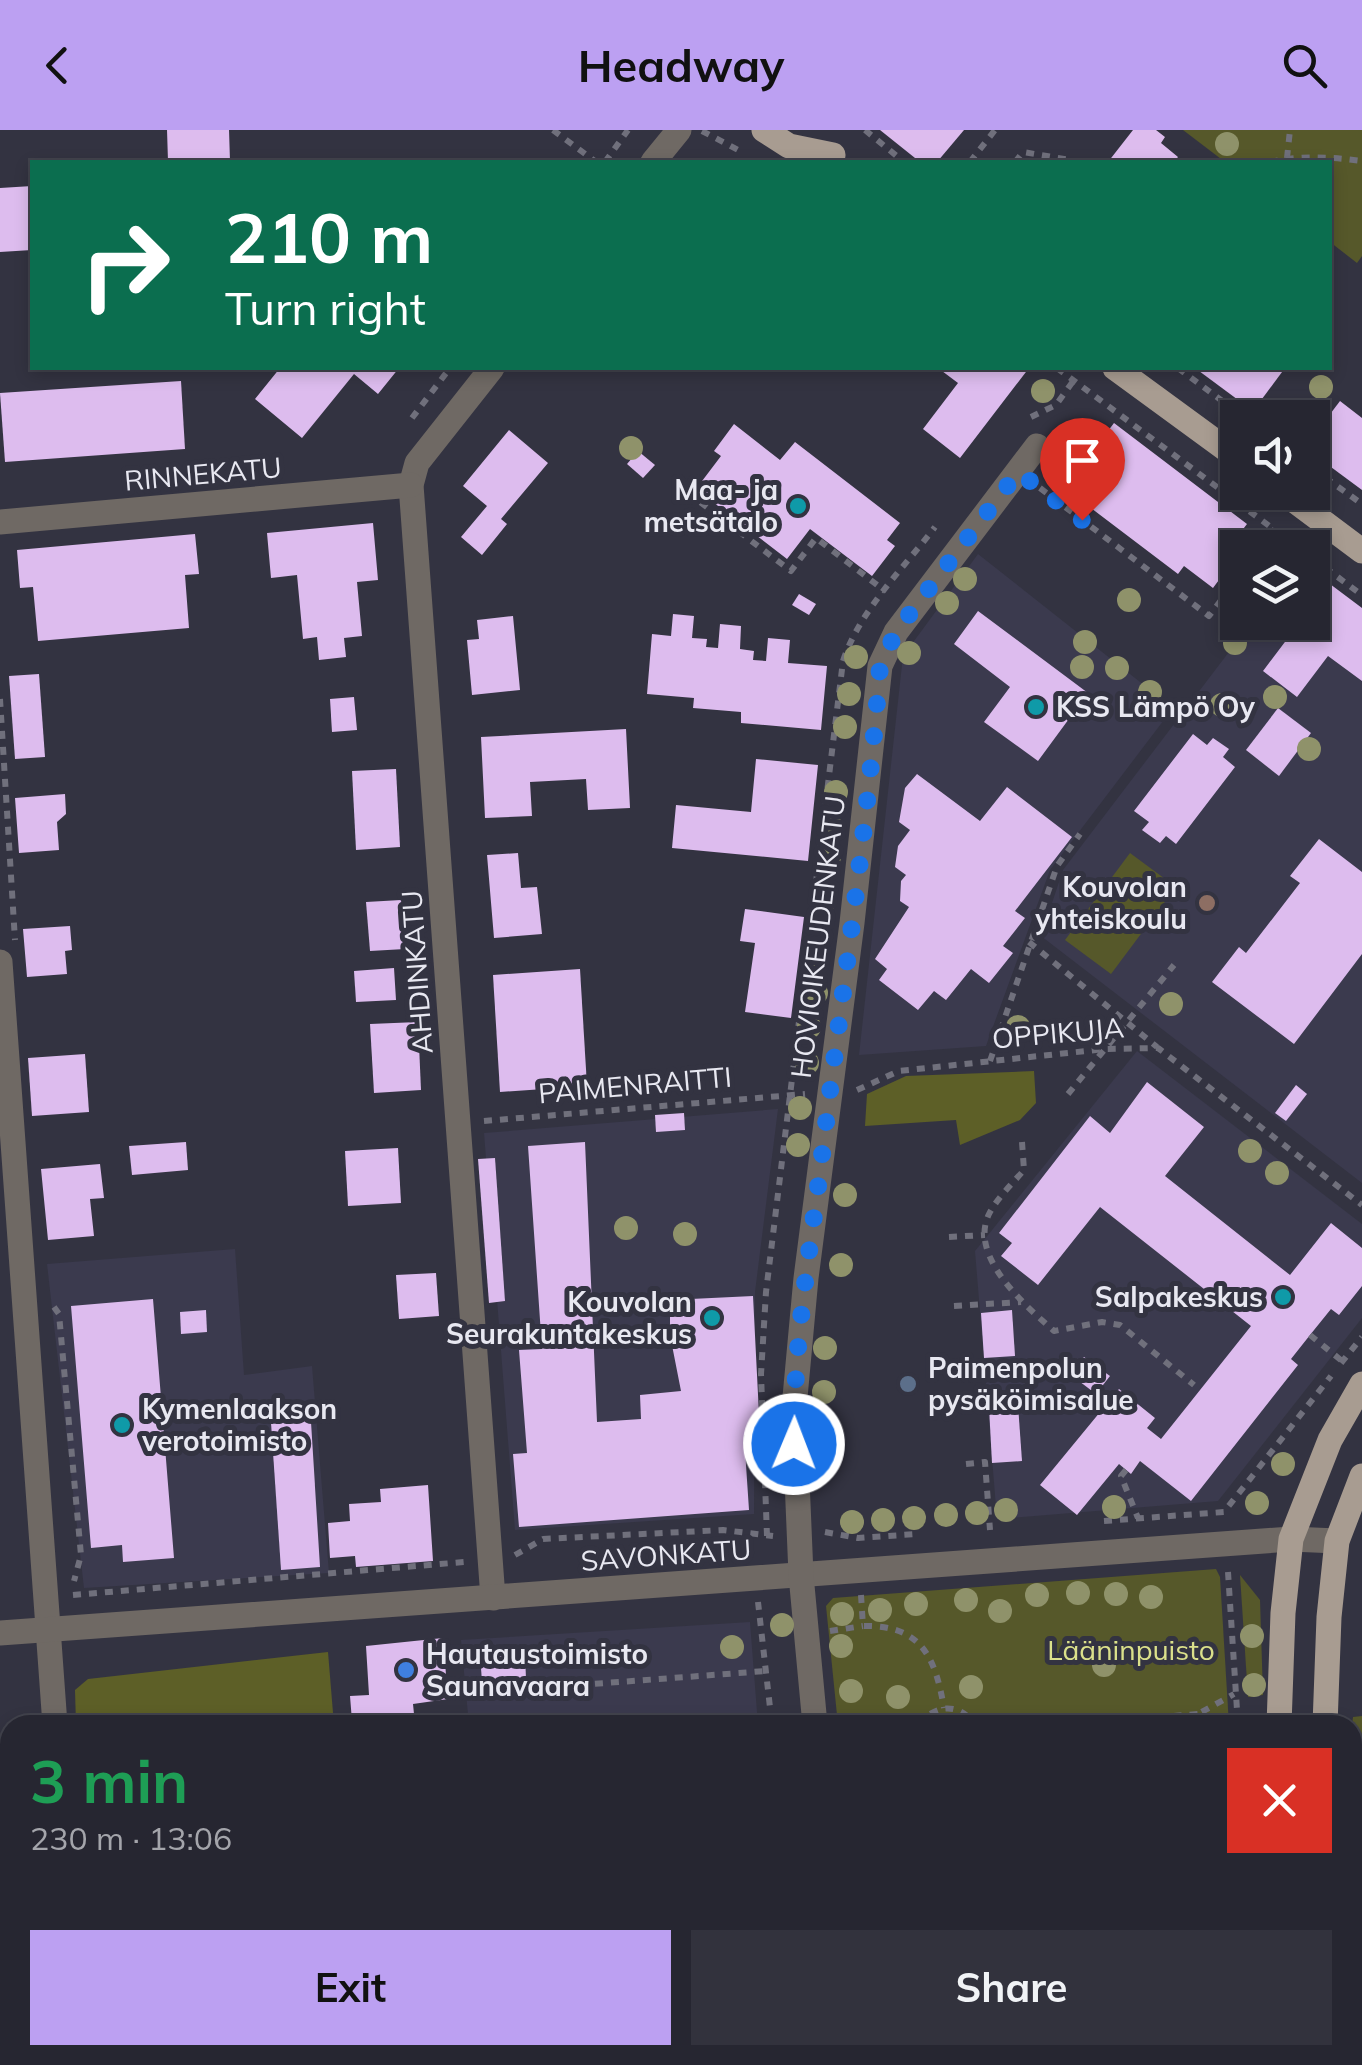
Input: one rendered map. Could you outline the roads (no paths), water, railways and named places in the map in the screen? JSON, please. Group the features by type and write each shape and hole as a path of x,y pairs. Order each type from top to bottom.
{"main road":[{"path":"764,130 789,146 838,159"},
{"path":"818,130 838,159"},
{"path":"1118,370 1220,445"},
{"path":"1307,510 1362,551"},
{"path":"1279,1715 1291,1540 1330,1440 1362,1384"},
{"path":"1325,1715 1337,1541 1362,1476"}],"street":[{"path":"656,160 679,130"},
{"path":"411,486 418,463 490,370"},
{"name":"HOVIOIKEUDENKATU","path":"814,1715 801,1575 794,1408 806,1278 852,923 880,666 896,632 1037,446"},
{"name":"RINNEKATU","path":"0,522 411,486"},
{"name":"AHDINKATU","path":"411,486 494,1598"},
{"path":"0,962 54,1715"},
{"name":"SAVONKATU","path":"0,1633 1291,1540 1337,1541"}],"place":[{"name":"Maa- ja metsätalo","path":"798,506"},
{"name":"KSS Lämpö Oy","path":"1036,707"},
{"name":"Kouvolan yhteiskoulu","path":"1207,903"},
{"name":"Salpakeskus","path":"1283,1297"},
{"name":"Kouvolan Seurakuntakeskus","path":"712,1318"},
{"name":"Paimenpolun pysäköimisalue","path":"908,1384"},
{"name":"Kymenlaakson verotoimisto","path":"122,1425"},
{"name":"Hautaustoimisto Saunavaara","path":"406,1670"}],"park label":[{"name":"Lääninpuisto","path":"1131,1650"}]}
